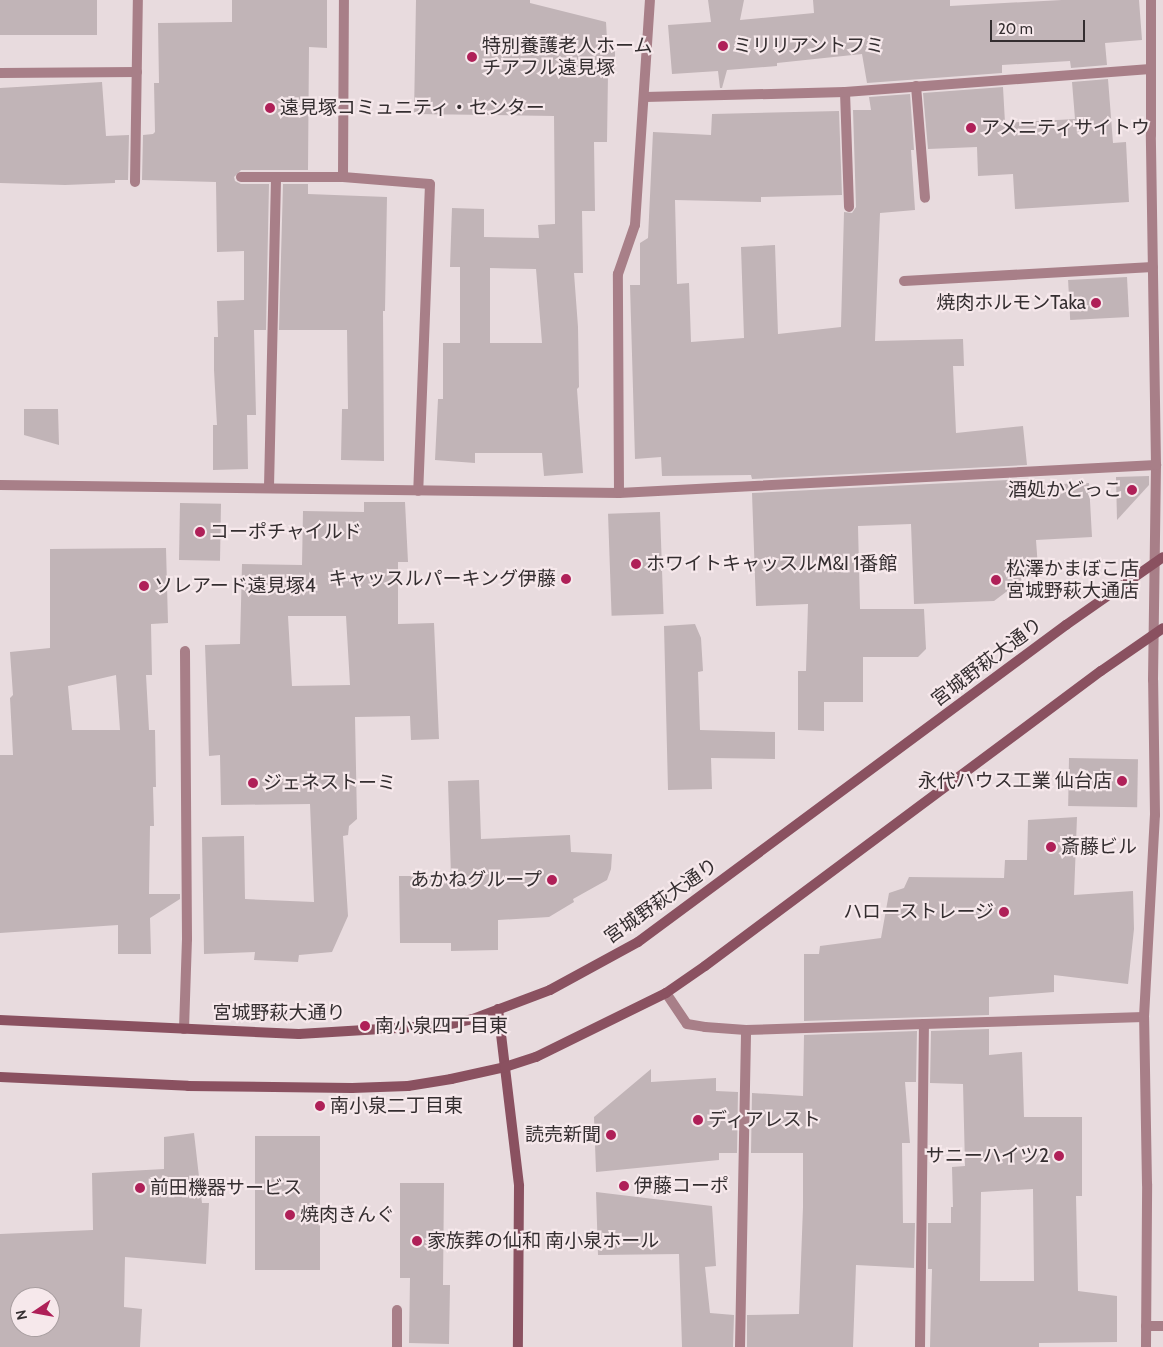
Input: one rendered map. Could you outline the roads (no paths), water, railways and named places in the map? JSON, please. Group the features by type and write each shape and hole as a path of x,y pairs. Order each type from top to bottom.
{"street":[{"path":"135,182 138,0"},
{"path":"343,177 344,0"},
{"path":"619,493 618,274 635,225 650,0"},
{"path":"1146,1347 1144,1017 1158,876 1155,815 1158,696 1154,635 1159,560 1150,69 1151,0"},
{"path":"645,96 845,92 1150,69"},
{"path":"0,73 137,72"},
{"path":"916,86 925,198"},
{"path":"845,92 848,207"},
{"path":"241,177 343,177 430,184 418,491"},
{"path":"269,487 276,178"},
{"path":"904,281 1153,267"},
{"path":"0,485 619,493 1156,465"},
{"name":"宮城野萩大通り","path":"0,1020 309,1034 447,1025 473,1020 550,990 638,942 1066,625 1159,560"},
{"path":"0,1077 188,1086 352,1088 408,1086 505,1067 536,1057 666,992 705,966 1101,670 1163,628"},
{"path":"184,1029 187,939 185,651"},
{"path":"666,992 686,1024 746,1030 1144,1017"},
{"path":"498,1009 519,1186 518,1347"},
{"path":"920,1347 924,1024"},
{"path":"740,1347 746,1030"},
{"path":"397,1310 397,1347"},
{"path":"1146,1326 1163,1326"}],"place":[{"name":"ミリリアントフミ","path":"723,46"},
{"name":"特別養護老人ホーム チアフル遠見塚","path":"472,57"},
{"name":"遠見塚コミュニティ・センター","path":"270,108"},
{"name":"アメニティサイトウ","path":"971,128"},
{"name":"焼肉ホルモンTaka","path":"1096,303"},
{"name":"酒処かどっこ","path":"1132,490"},
{"name":"コーポチャイルド","path":"200,532"},
{"name":"ホワイトキャッスルM&I 1番館","path":"636,564"},
{"name":"キャッスルパーキング伊藤","path":"566,579"},
{"name":"松澤かまぼこ店 宮城野萩大通店","path":"996,580"},
{"name":"ソレアード遠見塚4","path":"144,586"},
{"name":"永代ハウス工業 仙台店","path":"1122,781"},
{"name":"ジェネストーミ","path":"253,783"},
{"name":"斎藤ビル","path":"1051,847"},
{"name":"あかねグループ","path":"552,880"},
{"name":"ハローストレージ","path":"1004,912"},
{"name":"南小泉四丁目東","path":"365,1026"},
{"name":"南小泉二丁目東","path":"320,1106"},
{"name":"ディアレスト","path":"698,1120"},
{"name":"読売新聞","path":"611,1135"},
{"name":"サニーハイツ2","path":"1059,1156"},
{"name":"伊藤コーポ","path":"624,1186"},
{"name":"前田機器サービス","path":"140,1188"},
{"name":"焼肉きんぐ","path":"290,1215"},
{"name":"家族葬の仙和 南小泉ホール","path":"417,1241"}]}
